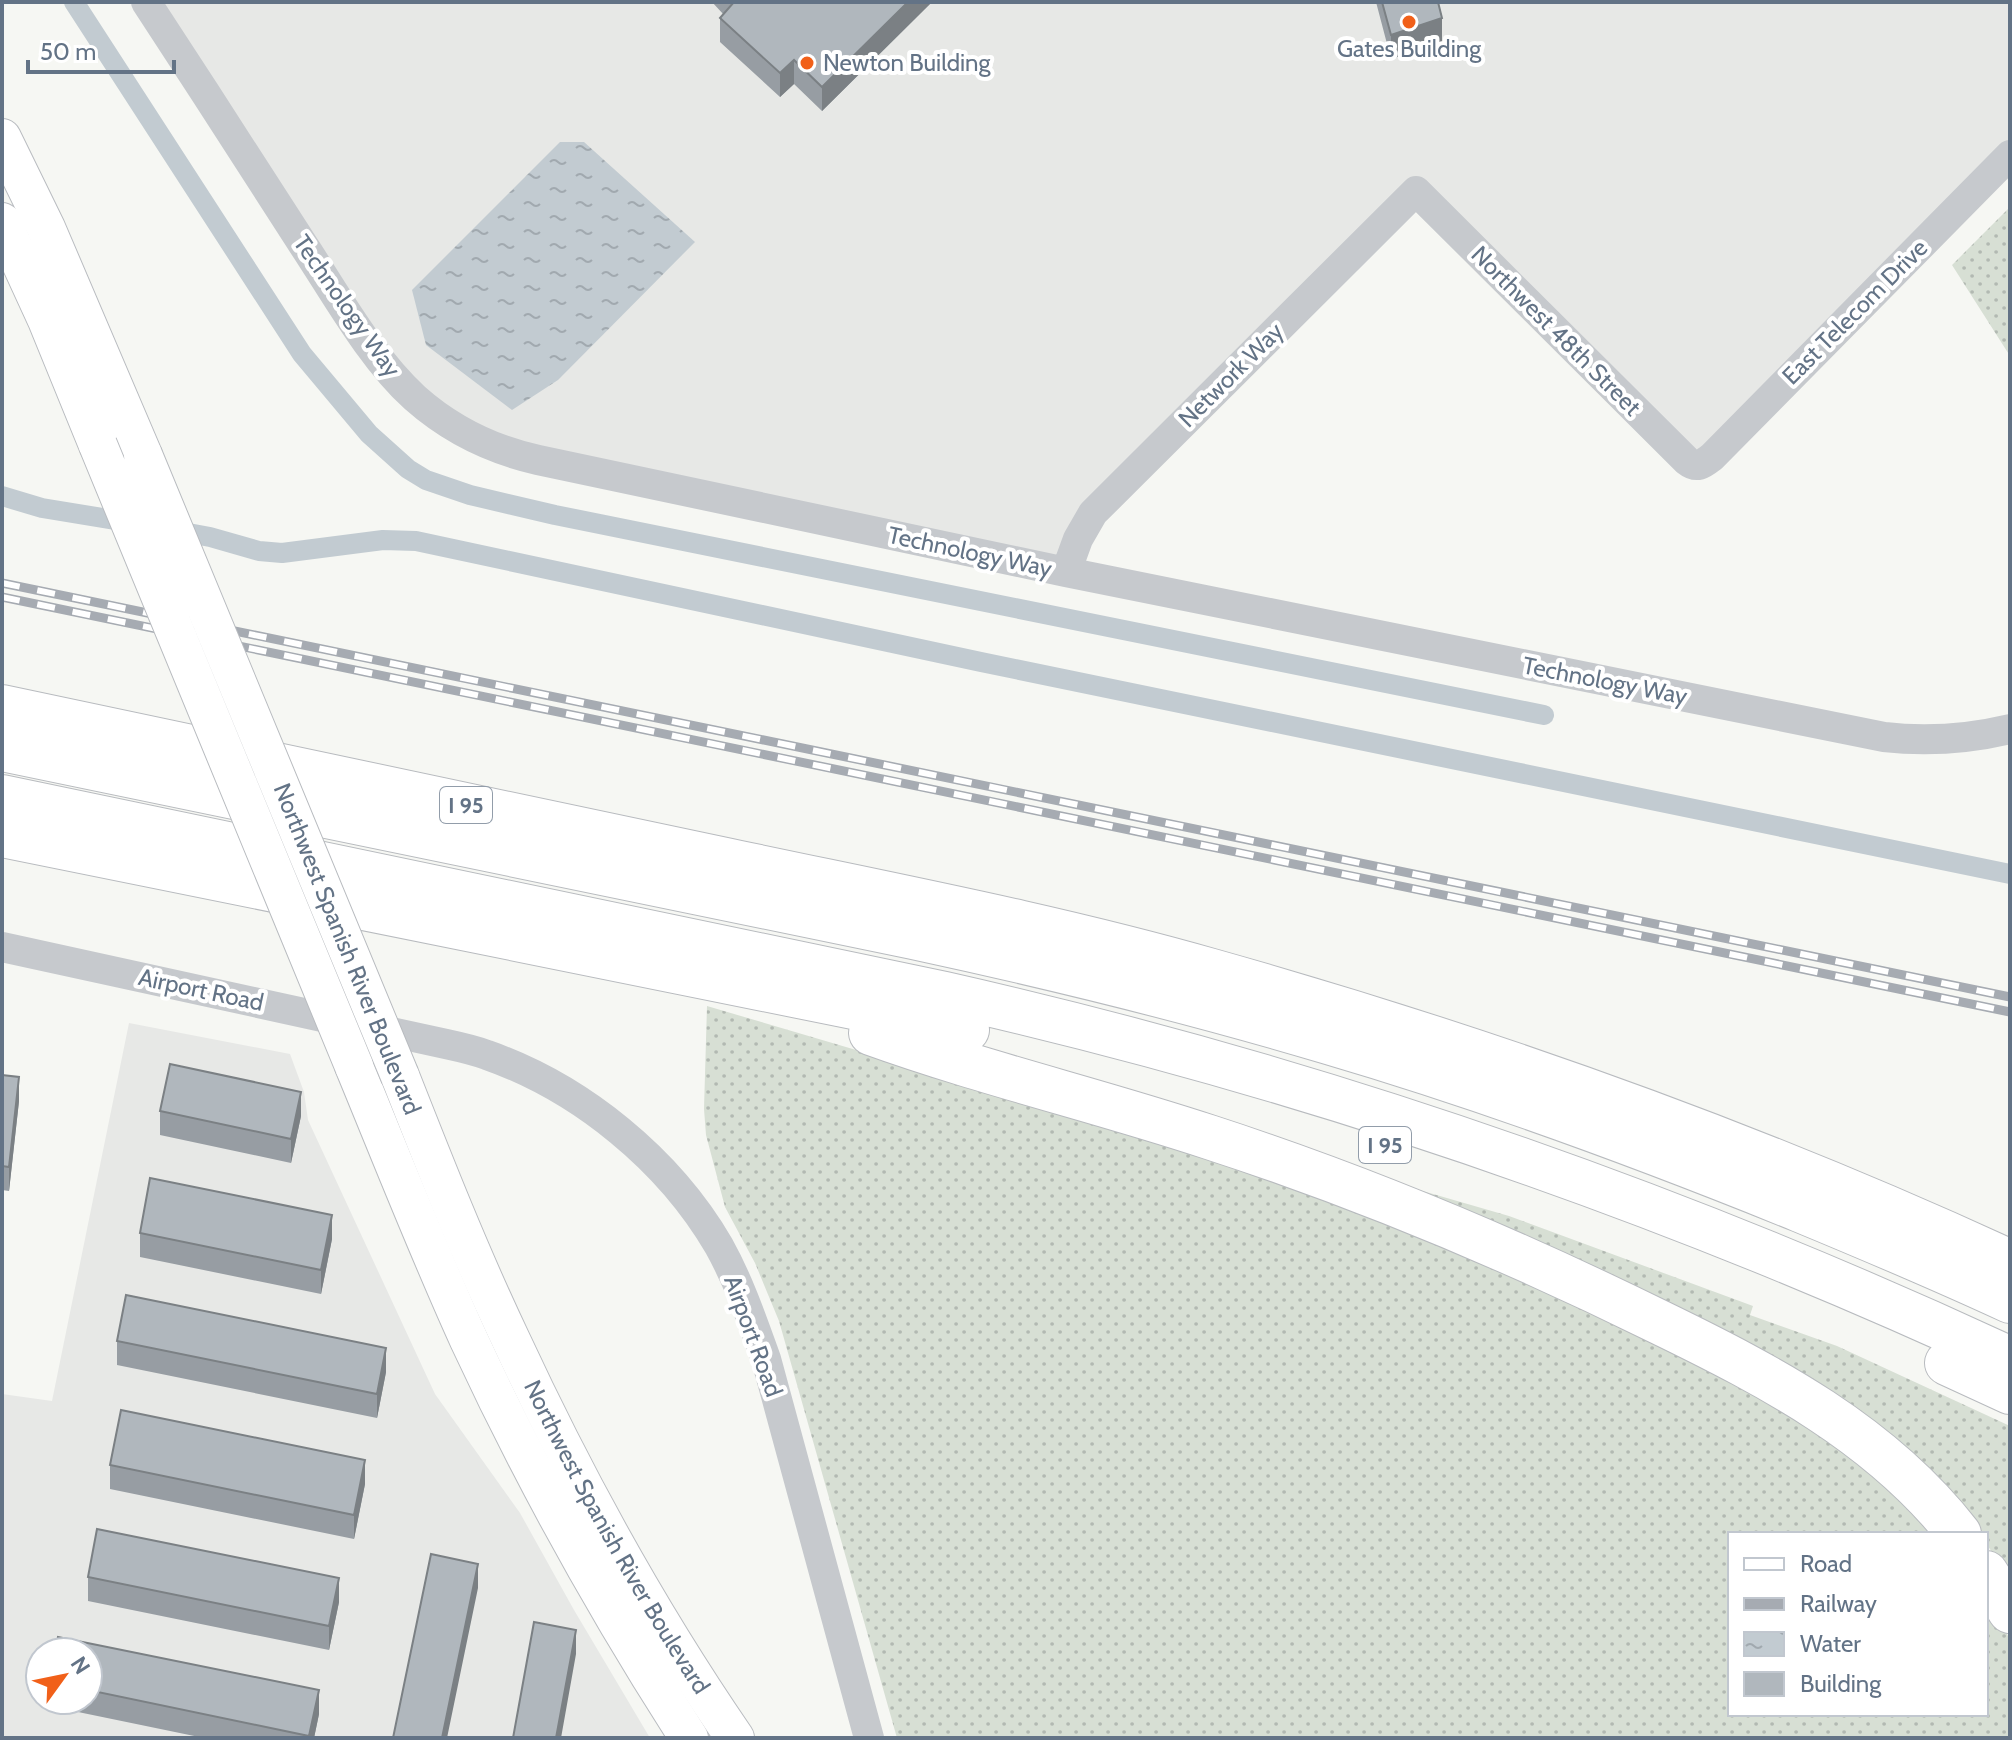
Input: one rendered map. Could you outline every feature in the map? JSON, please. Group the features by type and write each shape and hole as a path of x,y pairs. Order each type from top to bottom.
{"highway":[{"name":"I 95","path":"2,707 985,915 1210,970 1418,1032 1620,1101 1888,1207 2010,1262"},
{"path":"2,749 913,937 1051,967 1242,1017 1395,1062 1678,1162 1866,1237 2010,1301"},
{"path":"2,797 903,985 1081,1026 1221,1063 1428,1127 1628,1197 1814,1272 2010,1359"},
{"name":"I 95","path":"2,835 939,1024 1077,1056 1286,1114 1543,1199 1824,1308 2010,1392"},
{"path":"733,984 938,1057 1210,1137 1391,1203 1554,1271 1765,1375 1828,1414 1909,1478 1957,1532"},
{"path":"1988,1576 2010,1611"}],"main road":[{"name":"Northwest Spanish River Boulevard","path":"2,138 58,254 143,455 481,1275 575,1470 681,1656 735,1738"},
{"name":"Northwest Spanish River Boulevard","path":"2,222 47,320 469,1340 601,1594 689,1738"}],"street":[{"name":"Technology Way","path":"146,2 378,356 413,396 447,422 520,456 1066,572 1884,737 1949,740 2010,729"},
{"name":"East Telecom Drive","path":"1698,466 1712,457 2010,155"},
{"name":"Network Way","path":"1066,572 1078,539 1093,513 1416,191"},
{"name":"Northwest 48th Street","path":"1416,191 1687,461 1698,466"},
{"name":"Airport Road","path":"2,947 432,1040 488,1055 566,1093 605,1119 633,1143 694,1209 718,1246 745,1299 766,1359 869,1738"}],"shaded area":[{"path":"146,2 2010,2 2010,155 1703,464 1416,191 1093,513 1066,572 520,456 430,410"},
{"path":"2010,207 2010,356 1952,265"},
{"path":"707,1006 1311,1184 1615,1314 1818,1421 1939,1532 1728,1532 1728,1716 1988,1716 1988,1597 2010,1640 2010,1738 897,1738 779,1321 755,1263 725,1207 706,1135"},
{"path":"129,1023 290,1054 304,1092 308,1120 435,1394 520,1513 650,1738 2,1738 2,1394 52,1401"},
{"path":"1326,1163 1509,1216 1753,1306 1750,1315 1837,1346 2010,1426 2010,1580 1988,1546 1988,1532 1977,1532 1951,1497"}],"water":[{"path":"560,142 584,142 695,242 558,380 512,410 426,345 412,290"}],"building":[{"name":"Newton Building","path":"734,2 908,2 822,87 794,60 780,73 720,18"},
{"path":"1382,2 1438,2 1442,18 1391,35"},
{"path":"170,1064 301,1092 291,1139 160,1111"},
{"path":"2,1075 19,1077 9,1167 2,1166"},
{"path":"150,1178 332,1215 321,1270 140,1233"},
{"path":"126,1295 386,1348 377,1394 117,1341"},
{"path":"121,1410 365,1460 354,1515 110,1465"},
{"path":"97,1529 339,1578 329,1626 88,1577"},
{"path":"431,1554 478,1564 442,1738 393,1738"},
{"path":"534,1622 576,1630 556,1738 513,1738"},
{"path":"104,1646 319,1690 309,1736 104,1693"}],"waterway":[{"path":"74,2 302,354 369,434 408,469 426,480 470,495 555,515 1544,715"},
{"path":"2,496 42,508 133,523"},
{"path":"172,530 259,551 282,553 383,540 416,541 981,662 2010,874"}],"railway":[{"path":"2,583 2010,997"},
{"path":"2,597 2010,1012"}],"place":[{"name":"Gates Building","path":"1409,22"},
{"name":"Newton Building","path":"807,63"}]}
